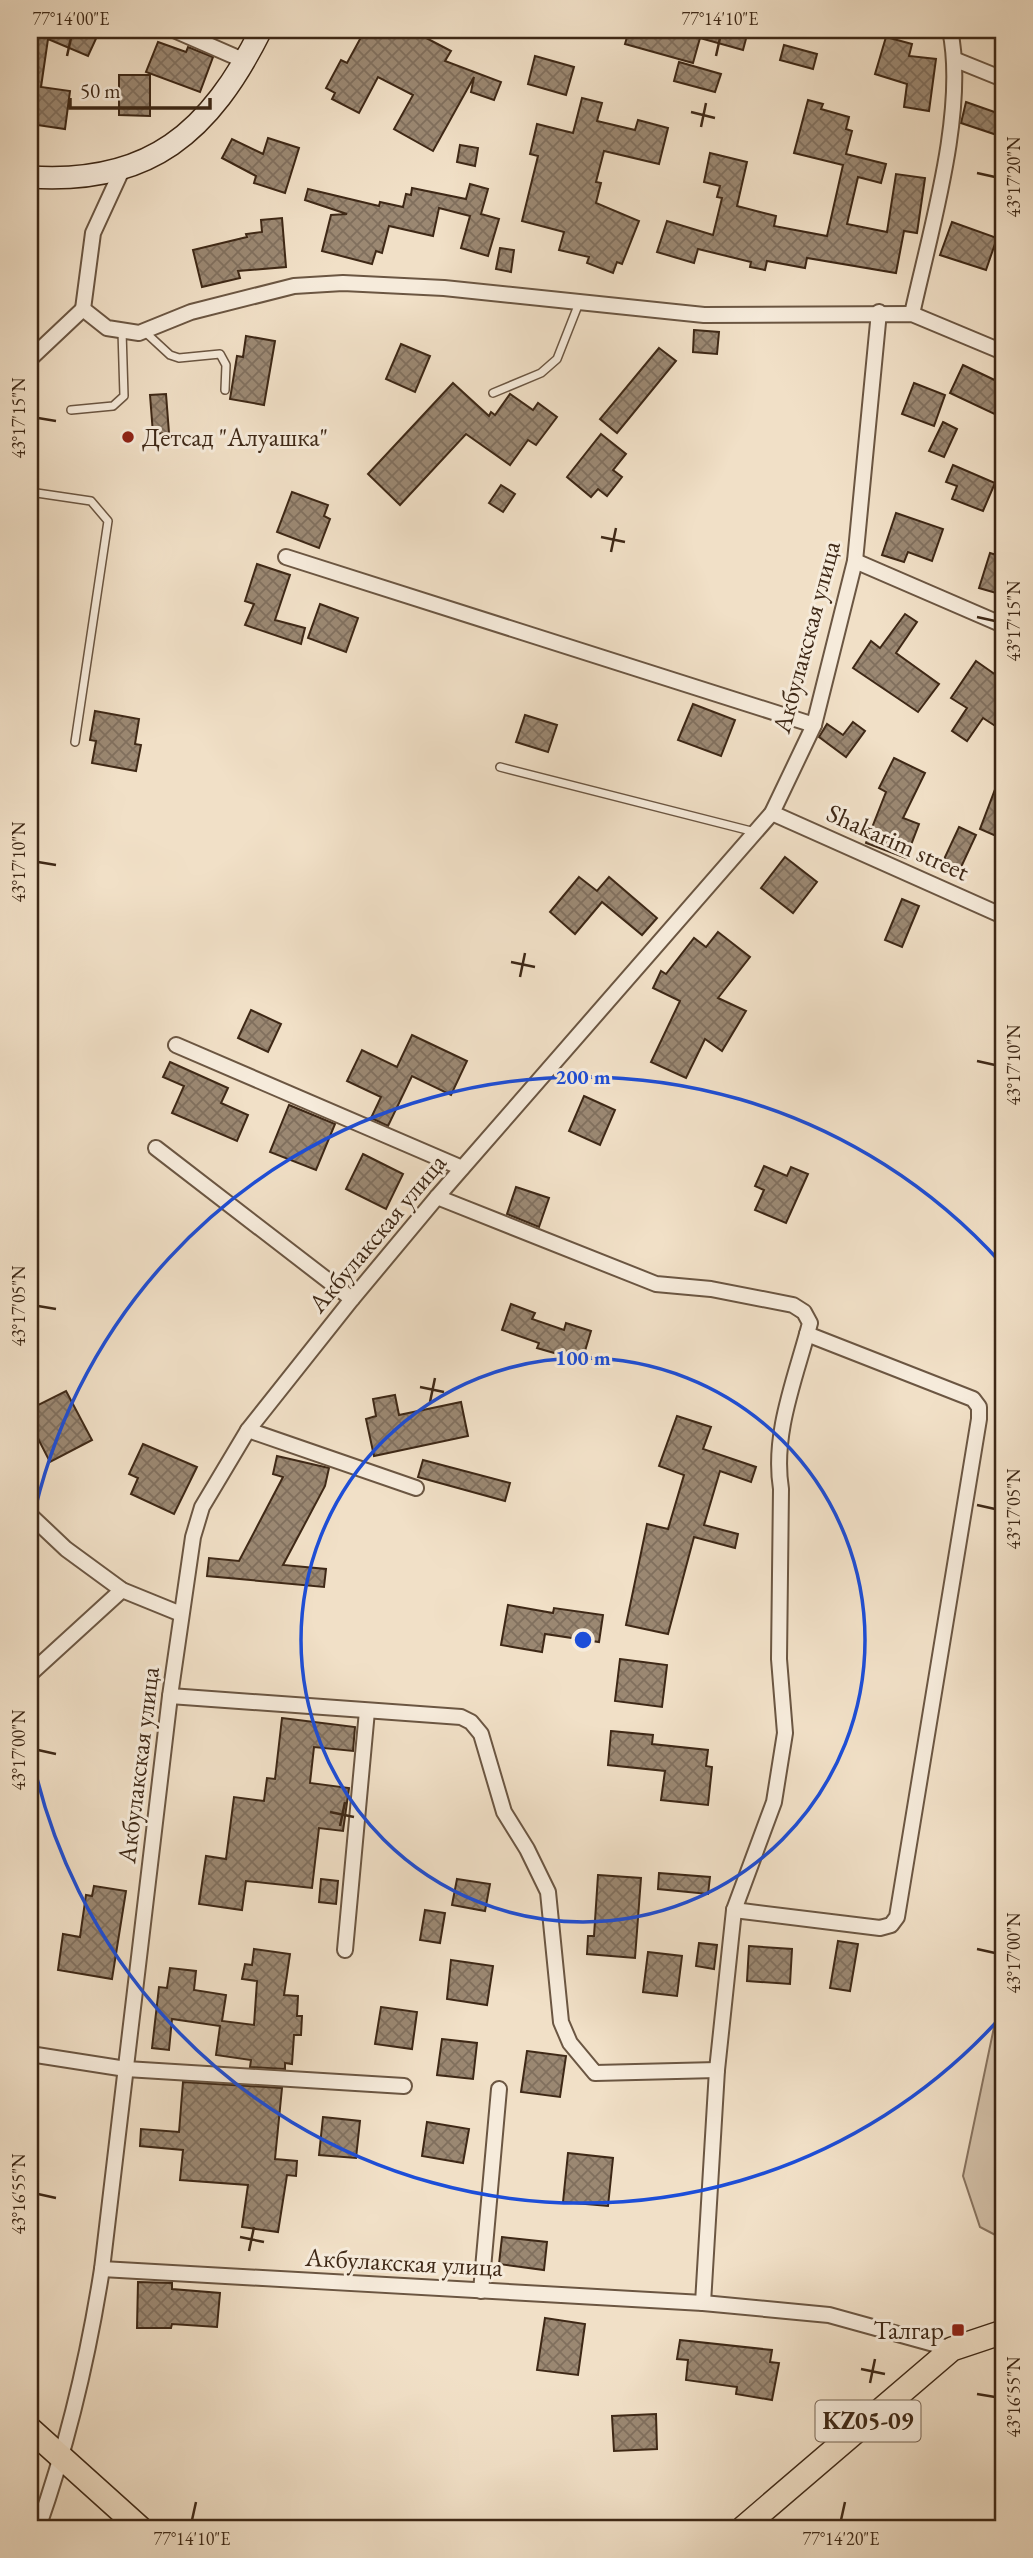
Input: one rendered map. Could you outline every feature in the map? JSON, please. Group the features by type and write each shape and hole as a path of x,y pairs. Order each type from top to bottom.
{"main road":[{"path":"30,177 122,170 174,145 214,108 245,61 261,30"},
{"name":"KZ05-09","path":"743,2528 952,2349 1003,2332"},
{"path":"30,2428 140,2528"}],"street":[{"path":"174,30 245,61"},
{"path":"912,314 944,172 956,60 950,30"},
{"path":"956,60 1003,79"},
{"path":"30,359 83,309 93,233 122,170"},
{"path":"83,309 107,328 143,331 191,312 294,286 444,288 704,316 879,312 912,314 1003,352"},
{"name":"Акбулакская улица","path":"38,2528 63,2459 88,2356 102,2269 170,1696 192,1537 202,1507 248,1430 352,1299 462,1168 772,813 814,725 855,561 879,312"},
{"path":"286,557 814,725"},
{"path":"855,561 1003,625"},
{"name":"Shakarim street","path":"772,813 1003,916"},
{"path":"176,1045 462,1168"},
{"path":"156,1148 352,1299"},
{"path":"437,1197 656,1284 711,1289 793,1305 804,1312 810,1323 780,1433 779,1659 785,1732 774,1802 734,1910 717,2070 703,2303"},
{"path":"734,1910 880,1928 891,1925 898,1917 979,1419 979,1407 974,1399 807,1334"},
{"path":"248,1430 416,1488"},
{"path":"30,1515 66,1549 122,1590 181,1614"},
{"path":"30,1674 122,1590"},
{"path":"170,1696 461,1717 471,1722 481,1734 503,1812 527,1849 548,1892 561,2022 570,2043 596,2073 717,2070"},
{"path":"345,1950 367,1711"},
{"path":"30,2054 126,2068 404,2086"},
{"path":"481,2291 499,2089"},
{"name":"Акбулакская улица","path":"102,2269 703,2303 829,2315 952,2349"}],"lane":[{"path":"493,393 541,373 557,359 579,302"},
{"path":"71,410 113,406 124,397 122,330"},
{"path":"143,331 170,355 179,358 215,352 220,354 226,365 225,390"},
{"path":"30,492 91,502 108,521 75,742"},
{"path":"500,767 755,832"}],"shaded area":[{"path":"1003,1984 1003,2239 980,2227 963,2176"}],"building":[{"path":"30,30 100,30 88,56 48,39 41,87 70,91 65,129 30,124"},
{"path":"365,30 411,30 451,51 445,61 501,82 494,100 471,92 474,77 433,151 394,129 413,95 378,77 359,113 332,99 335,93 326,88 341,60 347,63"},
{"path":"629,30 649,35 651,30 729,30 747,35 743,50 700,38 693,63 625,44"},
{"path":"886,37 912,44 909,56 936,59 929,111 904,107 907,84 875,74"},
{"path":"158,42 186,52 188,47 213,57 200,92 146,72"},
{"path":"784,45 817,54 813,69 780,60"},
{"path":"535,56 574,67 566,95 528,84"},
{"path":"679,62 721,74 715,92 674,81"},
{"path":"119,75 150,75 150,116 119,115"},
{"path":"582,98 602,103 597,121 635,130 638,120 668,128 659,164 604,151 596,182 601,183 596,203 639,221 622,264 617,262 613,273 587,263 589,257 559,250 564,232 522,221 538,156 530,154 537,124 573,133"},
{"path":"808,100 823,104 821,109 849,117 846,129 852,131 846,154 886,164 881,183 858,177 847,224 887,232 896,174 925,178 917,233 904,231 896,273 807,258 805,268 767,261 765,270 750,267 751,262 698,249 694,263 657,252 667,221 713,235 722,198 717,197 720,186 704,182 710,153 747,162 737,206 776,216 774,226 827,236 843,165 794,153"},
{"path":"966,102 1003,115 1003,137 961,123"},
{"path":"268,138 299,148 285,193 254,183 256,176 222,158 232,139 263,154"},
{"path":"460,145 478,148 475,166 457,162"},
{"path":"470,184 488,189 481,214 499,219 488,256 461,248 470,216 439,208 433,236 389,226 382,253 376,251 372,264 322,251 331,215 347,214 305,200 308,189 379,206 380,202 403,207 406,194 411,195 412,188 466,199"},
{"path":"282,218 286,267 238,271 240,278 202,287 193,250 247,237 246,234 262,232 261,220"},
{"path":"952,222 997,238 986,270 940,255"},
{"path":"500,248 514,250 511,272 496,269"},
{"path":"694,330 719,332 717,354 693,352"},
{"path":"246,336 275,341 264,405 230,399 237,356 243,357"},
{"path":"401,344 430,356 415,392 386,379"},
{"path":"659,348 676,361 617,433 600,419"},
{"path":"963,365 1003,384 1003,418 950,393"},
{"path":"453,383 489,416 491,412 495,415 510,394 533,410 538,403 557,417 536,445 528,440 510,465 466,434 400,505 368,474"},
{"path":"914,383 945,395 934,426 902,414"},
{"path":"166,394 169,433 153,434 150,395"},
{"path":"943,422 957,429 944,457 929,451"},
{"path":"601,434 626,454 613,470 622,477 607,496 598,489 591,497 567,477"},
{"path":"953,465 995,483 983,511 952,499 957,486 946,482"},
{"path":"501,485 515,494 503,512 489,503"},
{"path":"292,492 328,505 324,516 330,519 319,548 277,532"},
{"path":"896,513 943,529 932,561 908,552 904,562 882,555"},
{"path":"990,553 1003,557 1003,595 979,588"},
{"path":"257,564 290,575 275,620 305,628 301,644 245,625 254,604 245,601"},
{"path":"320,604 358,618 346,652 308,638"},
{"path":"905,614 917,622 896,653 939,684 918,712 853,668 871,641 880,648"},
{"path":"976,661 1003,680 1003,731 983,718 967,741 952,731 967,708 951,698"},
{"path":"693,704 735,720 721,756 678,740"},
{"path":"95,711 139,719 135,744 141,745 136,771 92,763 96,741 90,740"},
{"path":"525,715 557,725 548,752 516,742"},
{"path":"853,722 865,731 846,757 819,737 827,724 843,735"},
{"path":"894,758 925,773 903,818 919,824 906,858 866,843 886,792 879,788"},
{"path":"1003,771 1003,839 980,829"},
{"path":"959,827 976,835 956,878 939,870"},
{"path":"785,857 817,882 793,913 761,888"},
{"path":"579,877 597,891 609,877 657,918 642,935 602,902 575,934 550,912"},
{"path":"902,899 919,906 902,947 885,940"},
{"path":"718,932 750,957 718,998 746,1011 722,1051 705,1039 686,1078 651,1062 680,1001 653,988 661,971 666,974 694,938 706,947"},
{"path":"251,1010 281,1024 268,1052 238,1038"},
{"path":"412,1035 467,1061 451,1095 412,1076 388,1126 371,1118 381,1097 347,1081 362,1050 397,1067"},
{"path":"170,1062 228,1088 221,1103 248,1115 237,1141 172,1113 184,1086 163,1077"},
{"path":"584,1096 615,1110 600,1145 569,1131"},
{"path":"289,1105 335,1124 316,1170 270,1152"},
{"path":"363,1154 403,1174 386,1209 346,1189"},
{"path":"764,1166 787,1176 791,1167 808,1174 786,1223 755,1210 764,1190 755,1186"},
{"path":"516,1187 549,1198 539,1227 507,1214"},
{"path":"511,1304 535,1313 532,1319 564,1330 566,1323 591,1331 582,1361 537,1348 539,1343 502,1330"},
{"path":"66,1391 92,1440 50,1462 30,1423 30,1409"},
{"path":"395,1395 399,1415 461,1402 468,1436 374,1456 366,1419 376,1416 373,1399"},
{"path":"677,1416 711,1427 703,1449 756,1467 751,1482 720,1471 704,1525 738,1534 735,1548 694,1537 668,1634 626,1625 647,1524 668,1529 684,1475 659,1466"},
{"path":"143,1444 197,1467 174,1514 131,1494 138,1478 129,1474"},
{"path":"277,1456 329,1468 325,1486 283,1565 326,1569 324,1587 207,1576 209,1558 239,1561 283,1477 273,1474"},
{"path":"423,1460 510,1483 505,1501 418,1477"},
{"path":"508,1605 553,1613 554,1608 603,1615 599,1642 545,1634 542,1652 501,1645"},
{"path":"620,1659 667,1665 662,1707 615,1701"},
{"path":"282,1718 355,1727 353,1751 314,1747 310,1783 349,1788 343,1831 319,1828 312,1888 246,1881 242,1910 199,1904 206,1856 226,1859 234,1797 264,1801 267,1778 275,1779"},
{"path":"611,1731 653,1735 652,1744 708,1750 706,1766 712,1767 708,1805 661,1800 665,1771 608,1765"},
{"path":"659,1873 710,1877 708,1894 658,1889"},
{"path":"598,1875 641,1878 635,1958 587,1954 588,1936 594,1936"},
{"path":"321,1879 338,1881 336,1904 319,1902"},
{"path":"457,1879 490,1884 485,1911 452,1905"},
{"path":"94,1886 126,1891 112,1979 58,1970 63,1934 80,1937 86,1895 92,1896"},
{"path":"425,1910 445,1913 440,1943 420,1940"},
{"path":"838,1941 858,1944 850,1991 830,1988"},
{"path":"699,1943 717,1945 714,1969 696,1966"},
{"path":"749,1946 792,1949 790,1984 747,1981"},
{"path":"254,1949 290,1954 284,1995 298,1996 297,2016 302,2016 301,2035 294,2035 292,2064 285,2063 285,2069 250,2067 251,2060 216,2055 220,2026 172,2019 169,2050 152,2048 159,1987 167,1988 170,1968 196,1971 194,1990 226,1995 222,2021 254,2025 257,1981 242,1979 245,1964 252,1965"},
{"path":"648,1952 682,1956 677,1996 643,1992"},
{"path":"451,1960 493,1966 487,2005 447,1999"},
{"path":"381,2007 417,2012 412,2049 375,2044"},
{"path":"442,2039 477,2043 473,2079 437,2075"},
{"path":"527,2051 566,2056 560,2097 521,2092"},
{"path":"183,2082 282,2088 275,2159 297,2161 296,2176 287,2175 278,2232 242,2227 248,2185 180,2180 183,2150 140,2146 141,2129 179,2132"},
{"path":"323,2117 360,2121 356,2158 319,2155"},
{"path":"427,2122 469,2129 463,2163 422,2156"},
{"path":"568,2153 613,2158 608,2206 563,2202"},
{"path":"502,2237 547,2242 544,2270 499,2264"},
{"path":"138,2282 172,2283 172,2289 220,2293 217,2327 172,2324 171,2328 137,2328"},
{"path":"545,2318 585,2324 578,2375 537,2370"},
{"path":"680,2340 772,2350 770,2362 779,2363 772,2400 736,2394 737,2387 686,2380 688,2360 677,2359"},
{"path":"656,2414 657,2449 614,2451 612,2416"}],"place":[{"name":"Детсад \"Алуашка\"","path":"128,437"},
{"name":"Талгар","path":"958,2330"}]}
